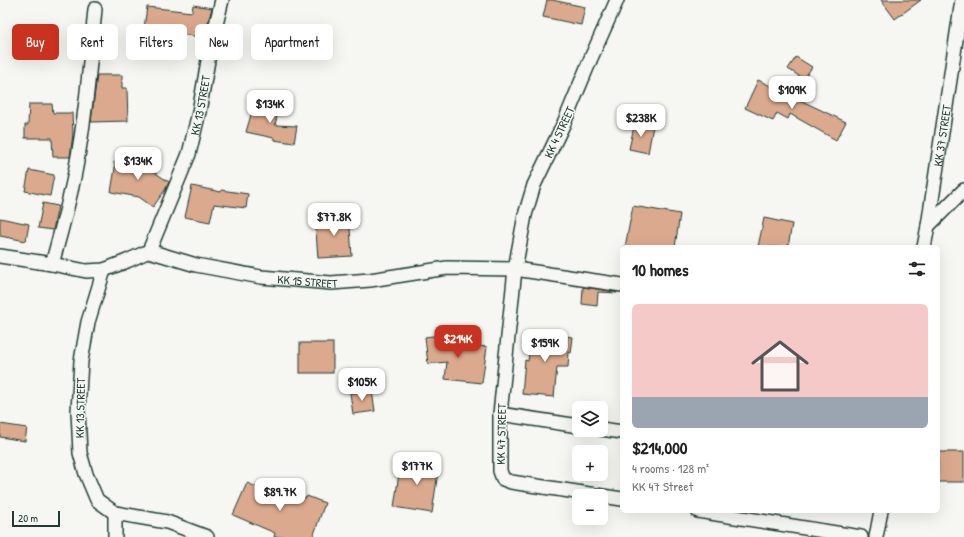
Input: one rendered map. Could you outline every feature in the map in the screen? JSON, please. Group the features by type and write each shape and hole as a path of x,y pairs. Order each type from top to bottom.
{"street":[{"name":"KK 13 STREET","path":"149,251 189,154 199,112 210,49 222,0"},
{"name":"KK 4 STREET","path":"515,269 525,215 534,185 564,123 617,0"},
{"name":"KK 37 STREET","path":"924,245 962,0"},
{"path":"52,264 66,214 76,166 84,116 95,9"},
{"path":"928,226 964,190"},
{"name":"KK 15 STREET","path":"149,251 196,266 262,277 331,282 370,280 447,268 515,269 620,285"},
{"path":"0,256 86,271 104,270 149,251"},
{"name":"KK 47 STREET","path":"515,269 500,414 500,470 503,479 511,482 620,499"},
{"name":"KK 13 STREET","path":"104,270 88,322 81,361 78,411 80,453 86,474 97,500 115,513"},
{"path":"500,414 572,425"},
{"path":"608,430 620,432"},
{"path":"115,537 115,513 167,522 207,537"},
{"path":"711,513 861,537"},
{"path":"876,537 881,513"}],"building":[{"path":"547,0 585,7 581,25 543,17"},
{"path":"881,0 921,0 895,19"},
{"path":"193,5 212,8 208,24 195,24 195,36 187,35 187,24 145,24 147,7 192,12"},
{"path":"796,57 812,67 804,79 788,69"},
{"path":"97,75 122,75 122,88 127,88 128,121 91,122"},
{"path":"758,80 846,122 836,140 790,114 788,119 777,113 773,121 745,108"},
{"path":"255,101 279,108 275,125 297,126 294,143 274,140 274,138 246,132"},
{"path":"29,104 52,104 53,113 72,113 73,134 70,157 53,157 52,138 25,138 25,125 28,125"},
{"path":"635,122 653,126 648,153 629,149"},
{"path":"132,160 133,162 148,162 148,168 169,182 153,207 139,197 111,192 115,168 114,162"},
{"path":"29,170 54,175 50,196 25,191"},
{"path":"192,186 221,192 221,190 248,194 246,208 214,204 210,222 185,217"},
{"path":"43,203 58,206 53,230 38,228"},
{"path":"633,206 680,214 675,245 625,245"},
{"path":"349,215 352,256 318,258 315,218"},
{"path":"0,218 29,224 26,241 0,236"},
{"path":"764,218 792,224 788,245 758,245"},
{"path":"583,287 617,293 598,292 597,306 582,304"},
{"path":"532,331 573,337 571,353 569,352 568,367 557,367 554,397 522,394 525,360 528,361"},
{"path":"440,335 440,341 487,347 482,383 445,379 447,362 428,364 425,337"},
{"path":"300,343 333,343 333,373 300,373"},
{"path":"372,391 375,411 353,414 350,393"},
{"path":"0,424 27,428 25,441 0,437"},
{"path":"940,452 964,452 964,482 940,482"},
{"path":"401,460 439,465 432,513 394,507"},
{"path":"247,483 285,499 286,493 306,498 307,496 325,503 313,537 274,537 275,533 233,515"}]}
